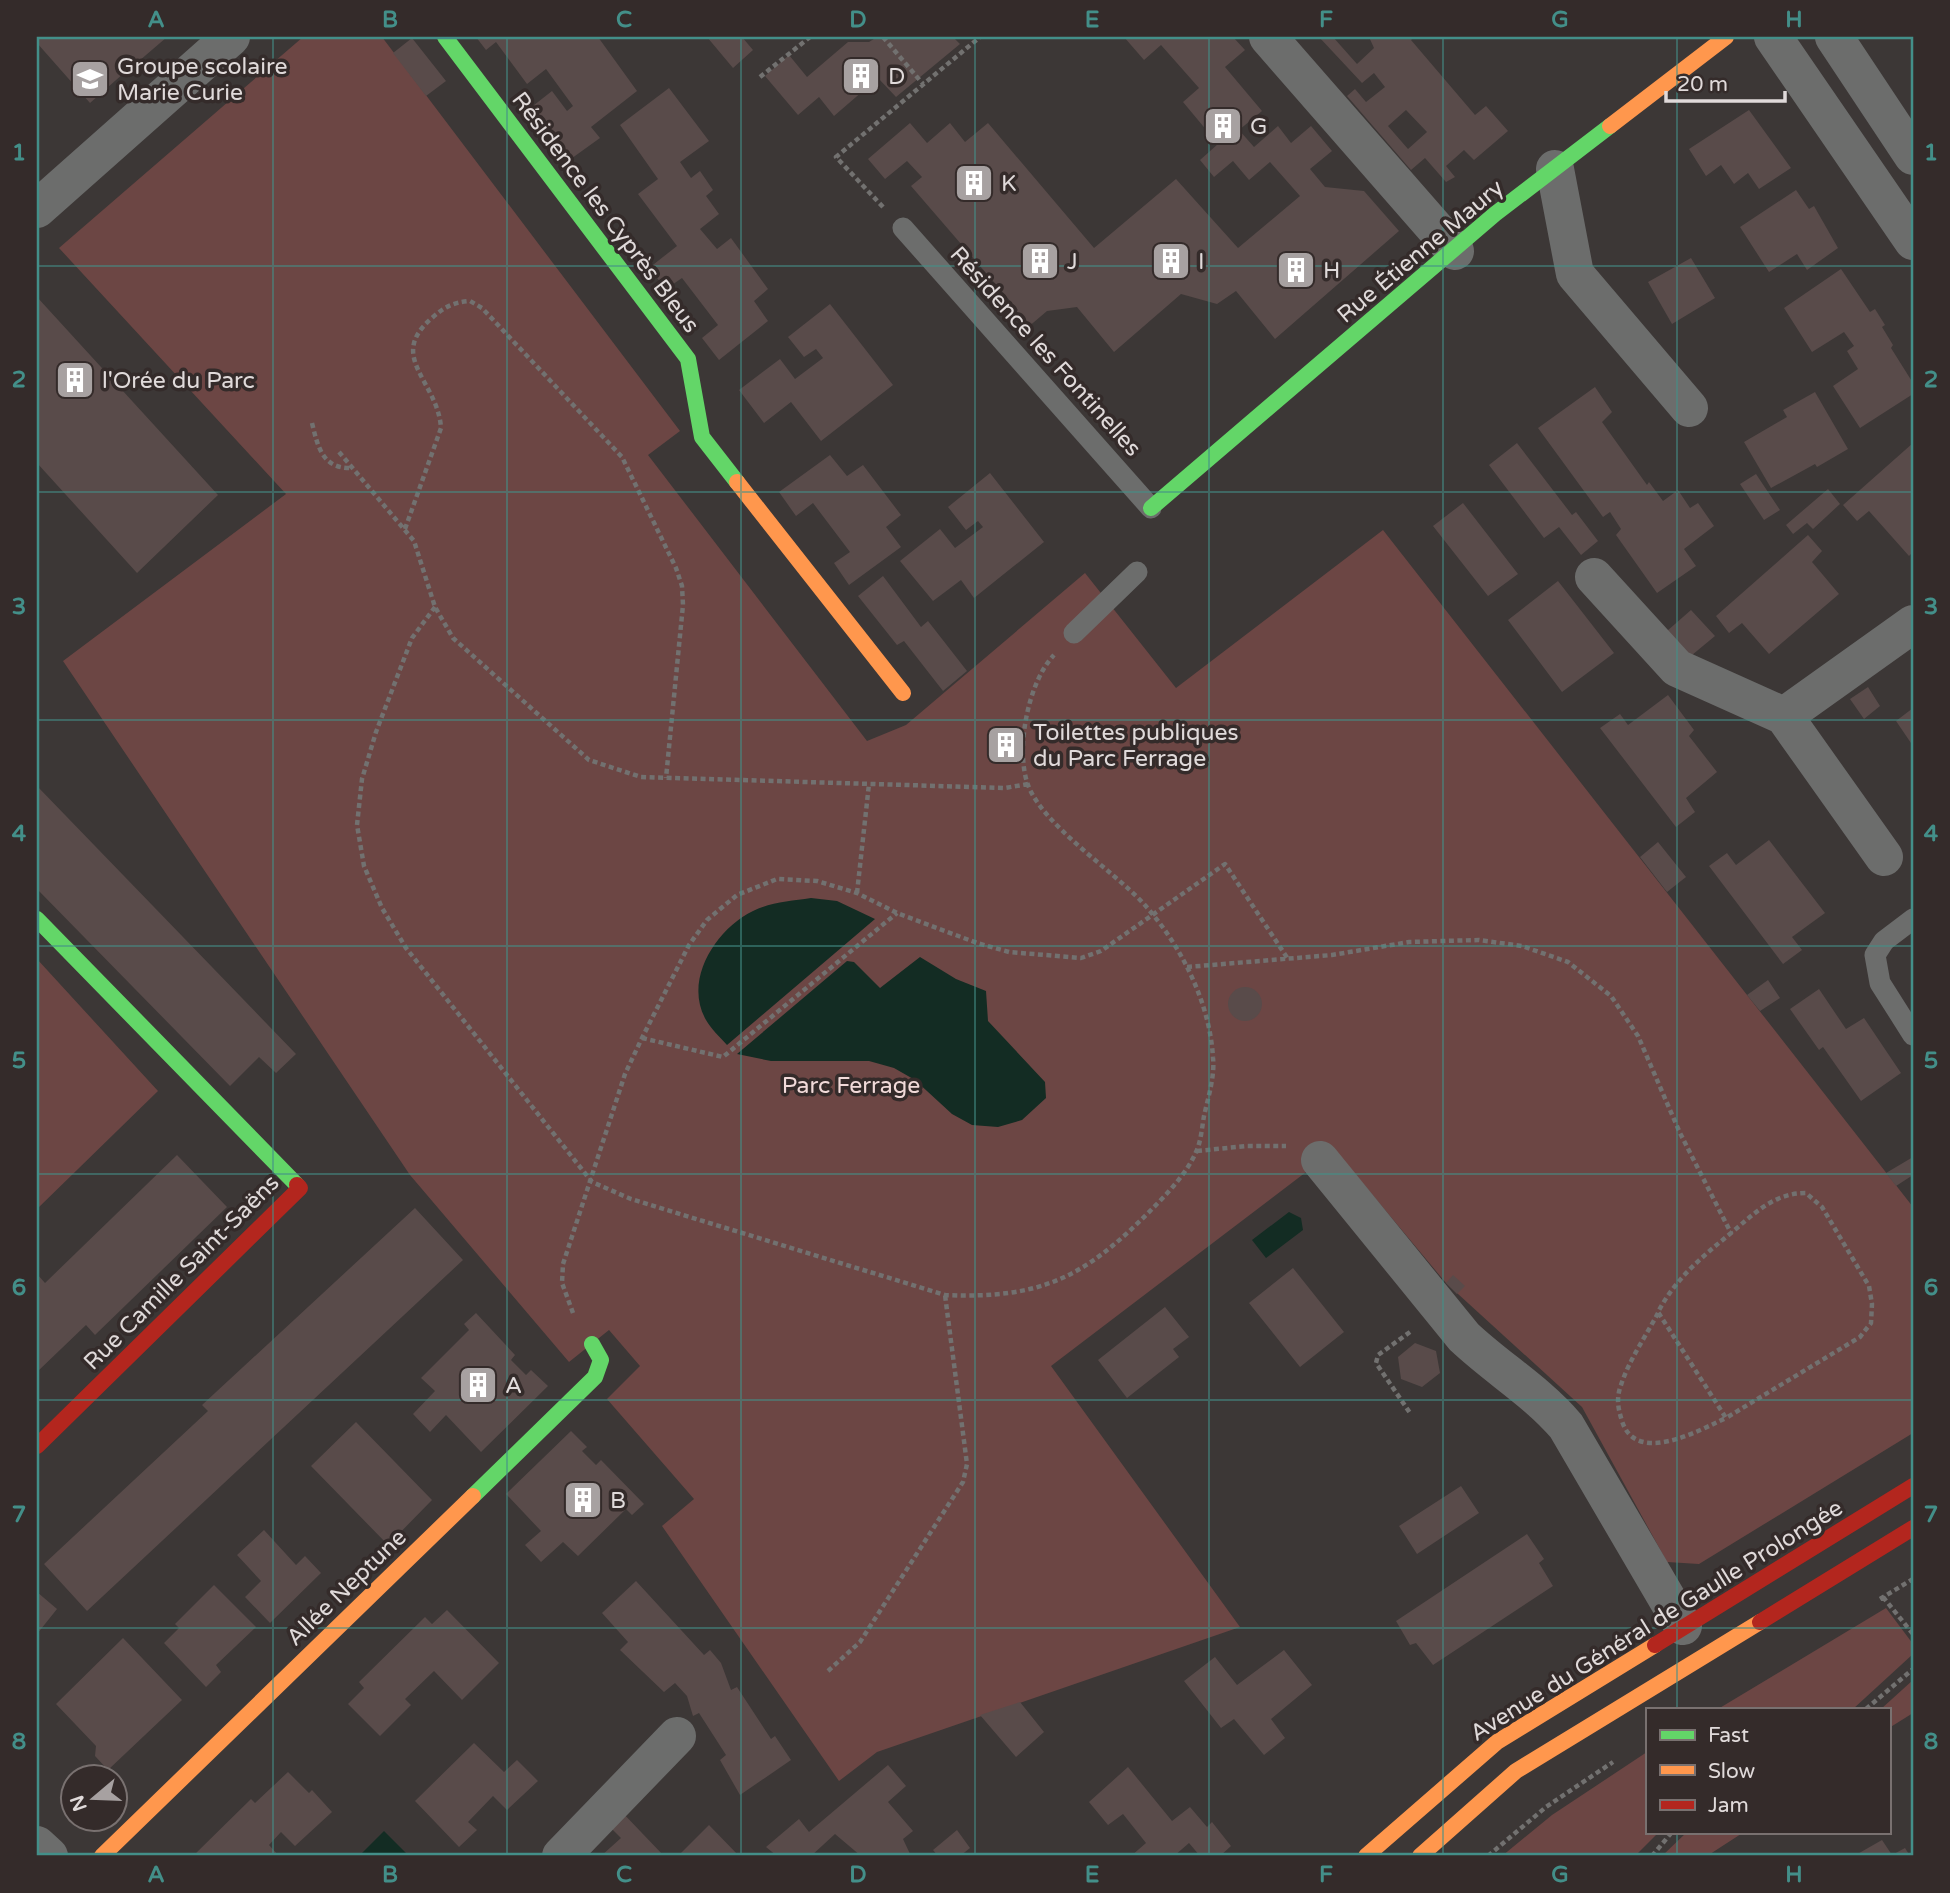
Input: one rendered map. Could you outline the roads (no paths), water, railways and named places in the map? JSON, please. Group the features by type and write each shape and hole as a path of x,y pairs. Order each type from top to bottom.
{"street":[{"path":"37,209 232,37"},
{"name":"Résidence les Cyprès Bleus","path":"445,37 688,359 702,437 903,694"},
{"path":"1268,37 1455,251"},
{"name":"Rue Étienne Maury","path":"1151,508 1455,251 1495,214 1726,37"},
{"path":"1773,37 1913,241"},
{"path":"1833,37 1913,156"},
{"path":"1555,169 1575,275 1689,408"},
{"path":"1594,577 1676,668 1784,716 1884,857"},
{"path":"1784,716 1913,624"},
{"name":"Rue Camille Saint-Saëns","path":"37,919 300,1188 37,1446"},
{"path":"1315,1154 1440,1310 1488,1360 1537,1395 1566,1426 1683,1626"},
{"name":"Allée Neptune","path":"102,1856 595,1377 601,1370 601,1362 592,1343"},
{"name":"Avenue du Général de Gaulle Prolongée","path":"1366,1856 1497,1742 1913,1486"},
{"path":"1420,1856 1516,1771 1913,1528"},
{"path":"561,1856 677,1736"},
{"path":"37,1845 49,1856"}],"lane":[{"name":"Résidence les Fontinelles","path":"903,228 1151,508"},
{"path":"1074,633 1137,572"},
{"path":"1913,919 1884,941 1875,955 1880,983 1913,1035"}],"place":[{"name":"D","path":"861,76"},
{"name":"Groupe scolaire Marie Curie","path":"90,79"},
{"name":"G","path":"1223,126"},
{"name":"K","path":"974,183"},
{"name":"J","path":"1040,261"},
{"name":"I","path":"1171,261"},
{"name":"H","path":"1296,270"},
{"name":"l'Orée du Parc","path":"75,380"},
{"name":"Toilettes publiques du Parc Ferrage","path":"1006,745"},
{"name":"A","path":"478,1385"},
{"name":"B","path":"583,1500"}],"park label":[{"name":"Parc Ferrage","path":"851,1085"}]}
